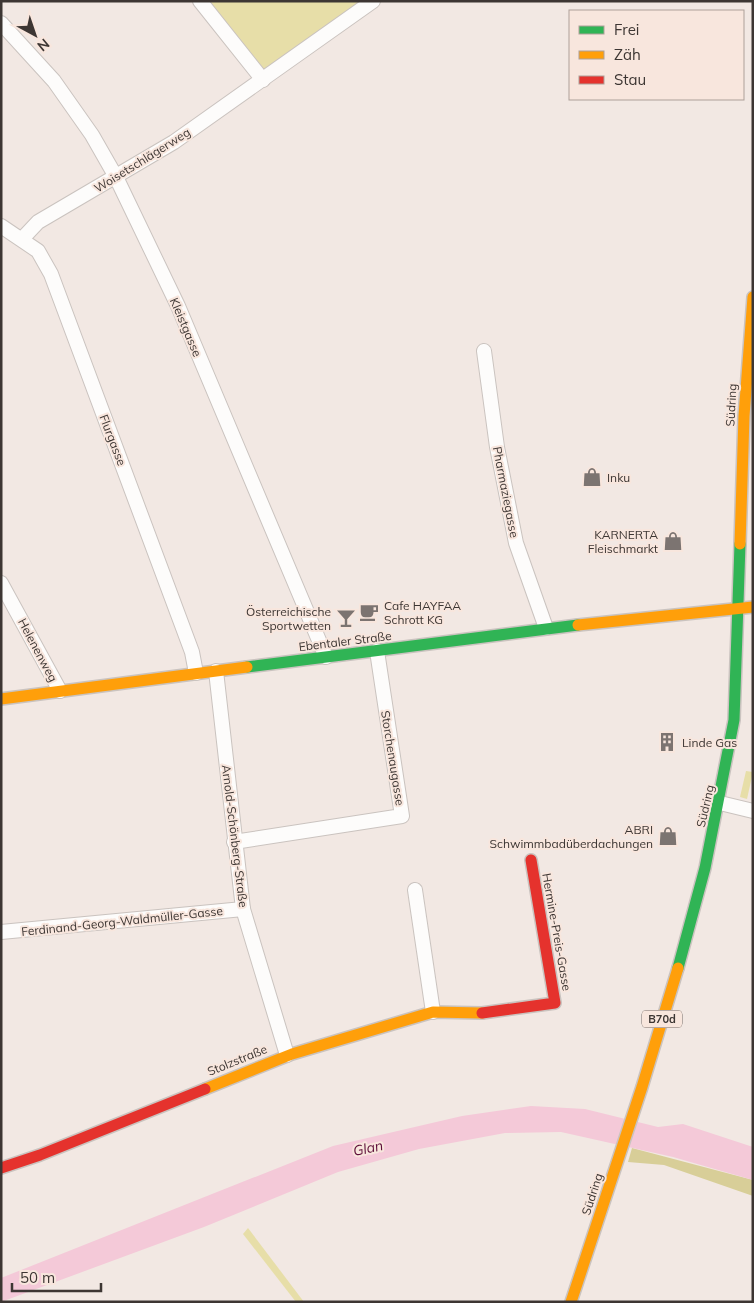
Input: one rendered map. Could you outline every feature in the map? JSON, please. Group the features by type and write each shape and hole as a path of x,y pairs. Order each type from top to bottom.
{"main road":[{"name":"Südring","path":"571,1302 636,1103 687,935 720,803 734,720 746,367 753,297"},
{"path":"739,537 749,566 753,570"},
{"name":"Ebentaler Straße","path":"1,699 546,628 753,607"},
{"name":"Hermine-Preis-Gasse","path":"491,1013 556,1003 531,860"},
{"name":"Stolzstraße","path":"1,1168 40,1156 287,1055 433,1012 491,1013"}],"street":[{"path":"200,1 263,80"},
{"name":"Woisetschlägerweg","path":"22,238 38,222 174,142 374,1"},
{"name":"Kleistgasse","path":"1,23 54,81 92,135 116,177 178,306 326,657"},
{"name":"Flurgasse","path":"1,226 22,238 38,251 51,274 192,652 196,673"},
{"name":"Pharmaziegasse","path":"484,351 497,447 516,543 546,628"},
{"name":"Helenenweg","path":"1,583 60,691"},
{"name":"Storchenaugasse","path":"234,842 402,816 377,651"},
{"name":"Arnold-Schönberg-Straße","path":"216,671 243,909 287,1055"},
{"path":"720,803 753,811"},
{"path":"415,890 433,1012"},
{"name":"Ferdinand-Georg-Waldmüller-Gasse","path":"2,929 243,909"}],"shaded area":[{"path":"207,1 367,1 264,73"},
{"path":"746,771 753,772 747,799 740,797"},
{"path":"632,1148 753,1180 753,1196 664,1165 628,1162"},
{"path":"248,1228 304,1302 296,1302 243,1234"}],"water":[{"name":"Glan","path":"531,1106 585,1109 658,1127 683,1124 753,1147 753,1180 673,1157 561,1132 505,1133 419,1149 338,1172 204,1227 1,1302 1,1278 333,1146 462,1116"}],"traffic: fast":[{"path":"678,968 705,868 734,720 740,544"},
{"path":"247,667 578,625"}],"traffic: slow":[{"path":"740,544 744,416 753,297"},
{"path":"578,625 753,607"},
{"path":"1,699 247,667"},
{"path":"571,1302 642,1087 678,968"},
{"path":"205,1089 292,1054 433,1012 482,1013"}],"traffic: jam":[{"path":"482,1013 555,1003 531,860"},
{"path":"1,1168 40,1155 205,1089"}],"place":[{"name":"Inku","path":"592,477"},
{"name":"KARNERTA Fleischmarkt","path":"673,541"},
{"name":"Cafe HAYFAA Schrott KG","path":"369,612"},
{"name":"Österreichische Sportwetten","path":"346,618"},
{"name":"Linde Gas","path":"667,742"},
{"name":"ABRI Schwimmbadüberdachungen","path":"668,836"}]}
